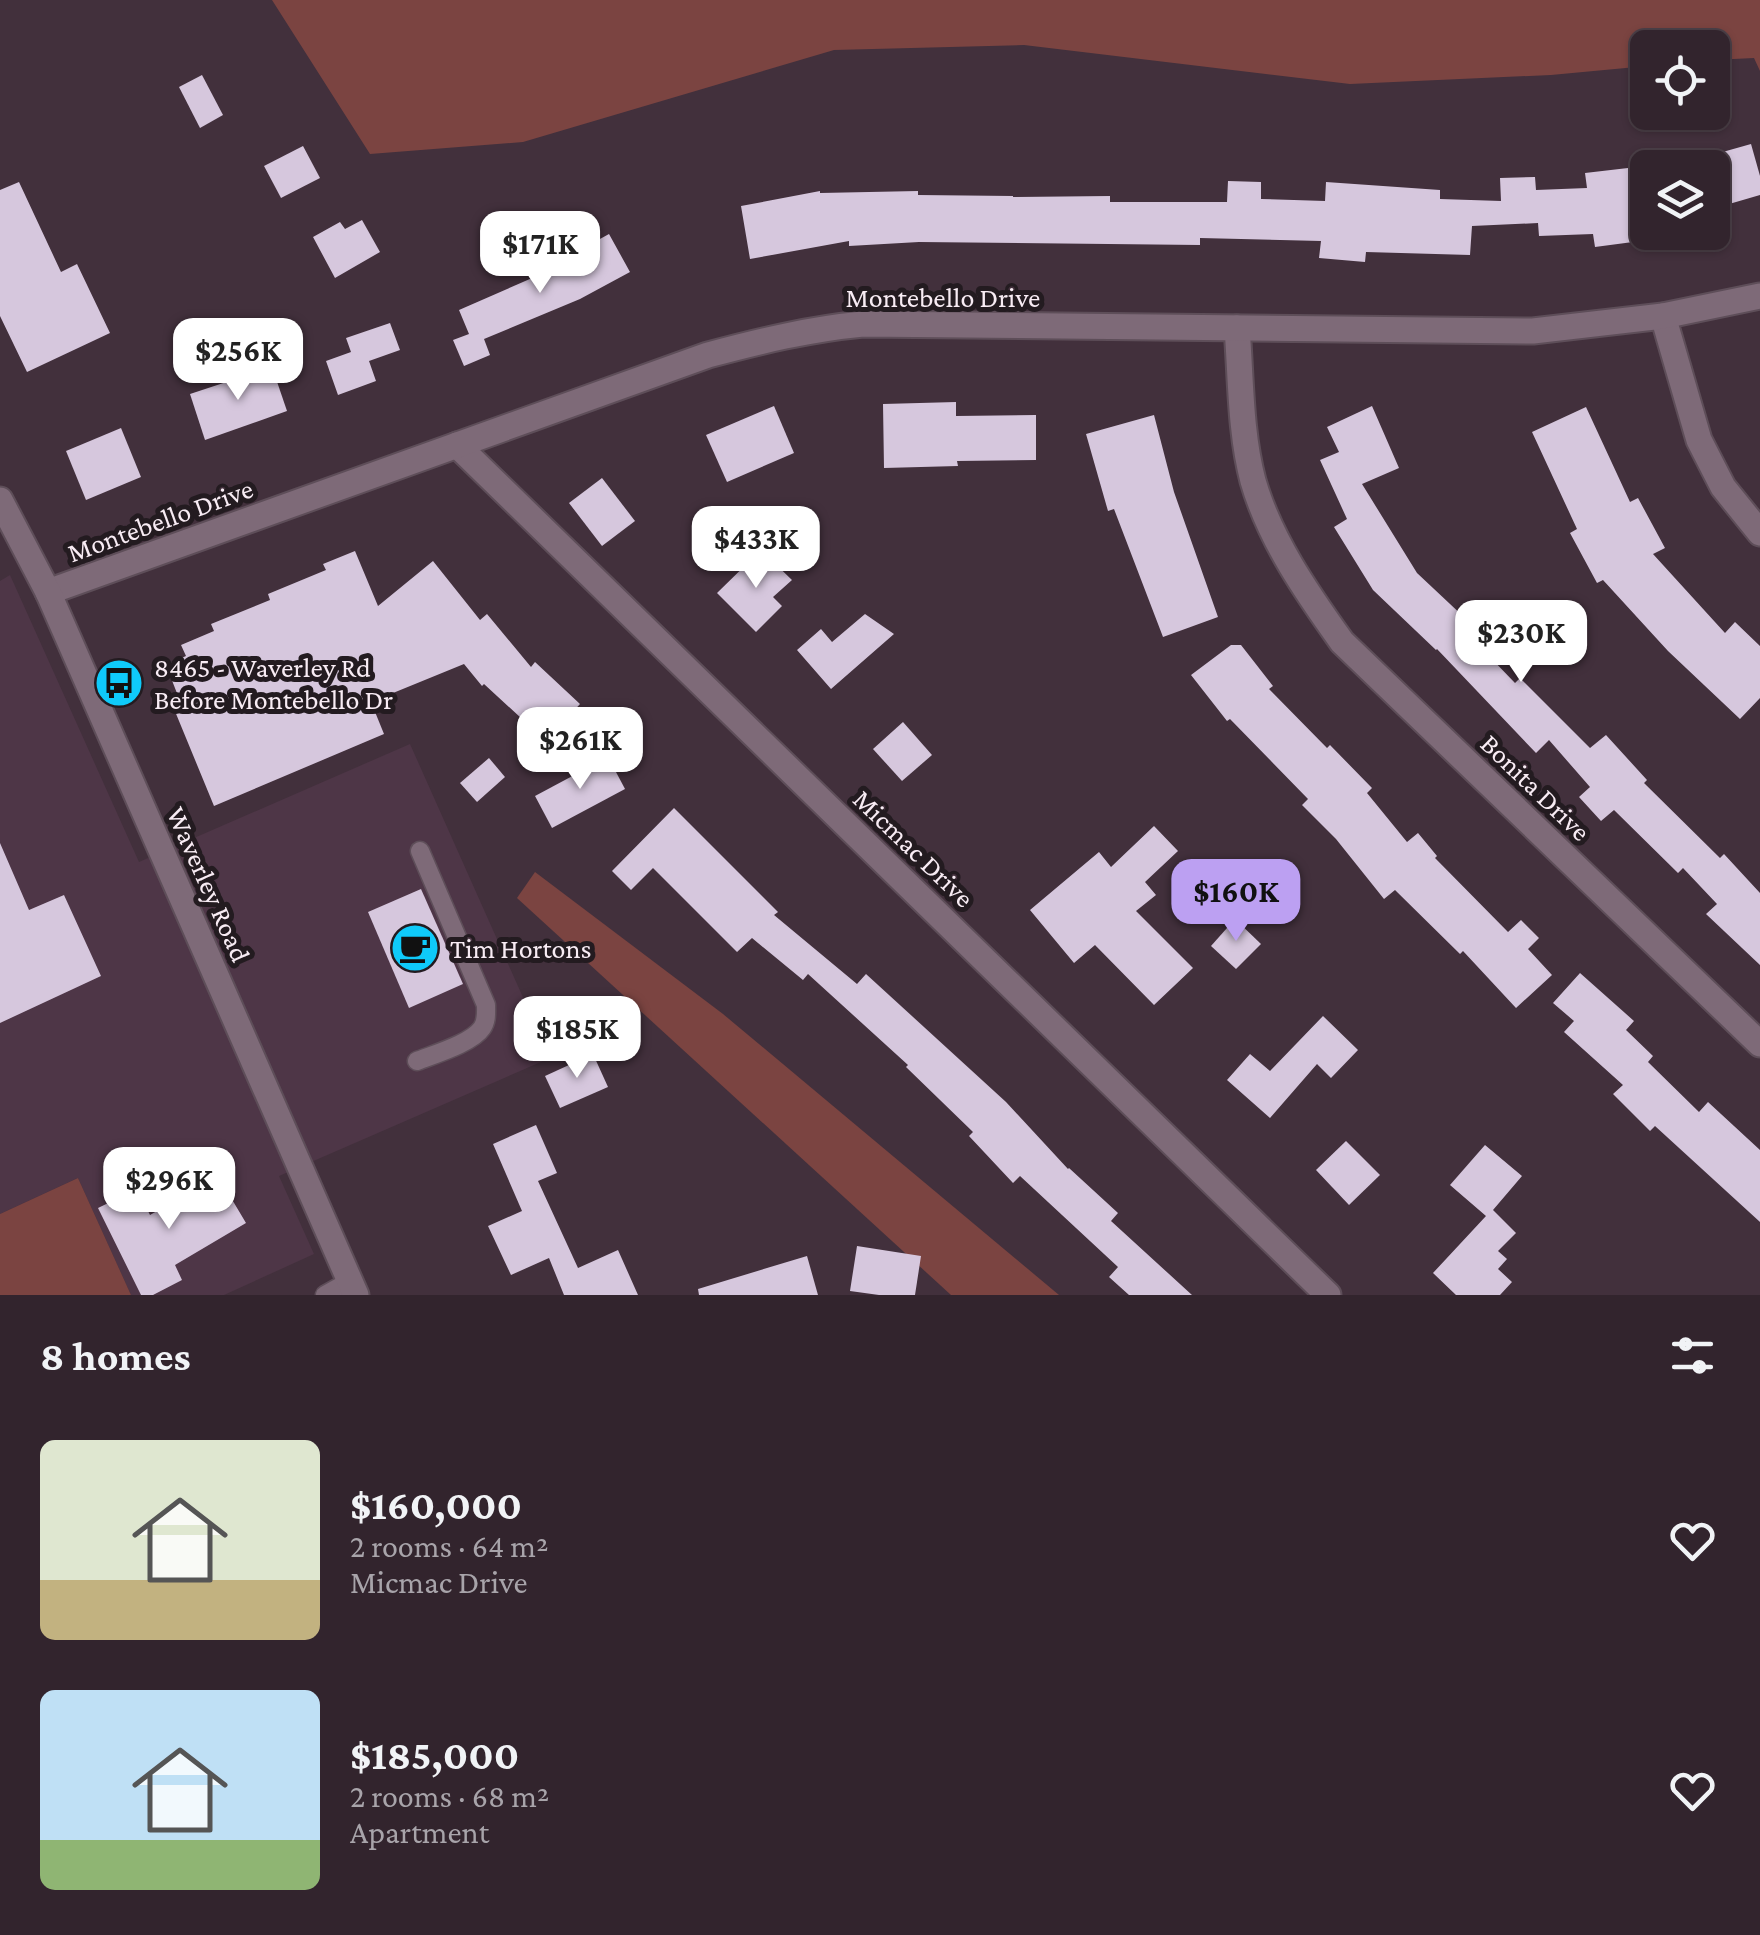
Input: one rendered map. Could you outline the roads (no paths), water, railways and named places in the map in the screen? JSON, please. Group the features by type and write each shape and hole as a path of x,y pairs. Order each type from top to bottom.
{"street":[{"name":"Montebello Drive","path":"48,592 708,355 819,328 863,324 1533,330 1663,316 1760,296"},
{"path":"1663,316 1699,440 1723,486 1760,533"},
{"name":"Bonita Drive","path":"1237,328 1246,438 1254,482 1272,529 1302,586 1342,642 1760,1044"},
{"name":"Micmac Drive","path":"457,445 1328,1295"},
{"name":"Waverley Road","path":"0,500 48,592 353,1288"}],"lane":[{"path":"418,1061 471,1038 481,1030 486,1018 486,1004 420,852"},
{"path":"325,1295 353,1288"}],"place":[{"name":"8465 - Waverley Rd Before Montebello Dr","path":"119,683"},
{"name":"Tim Hortons","path":"415,948"}]}
